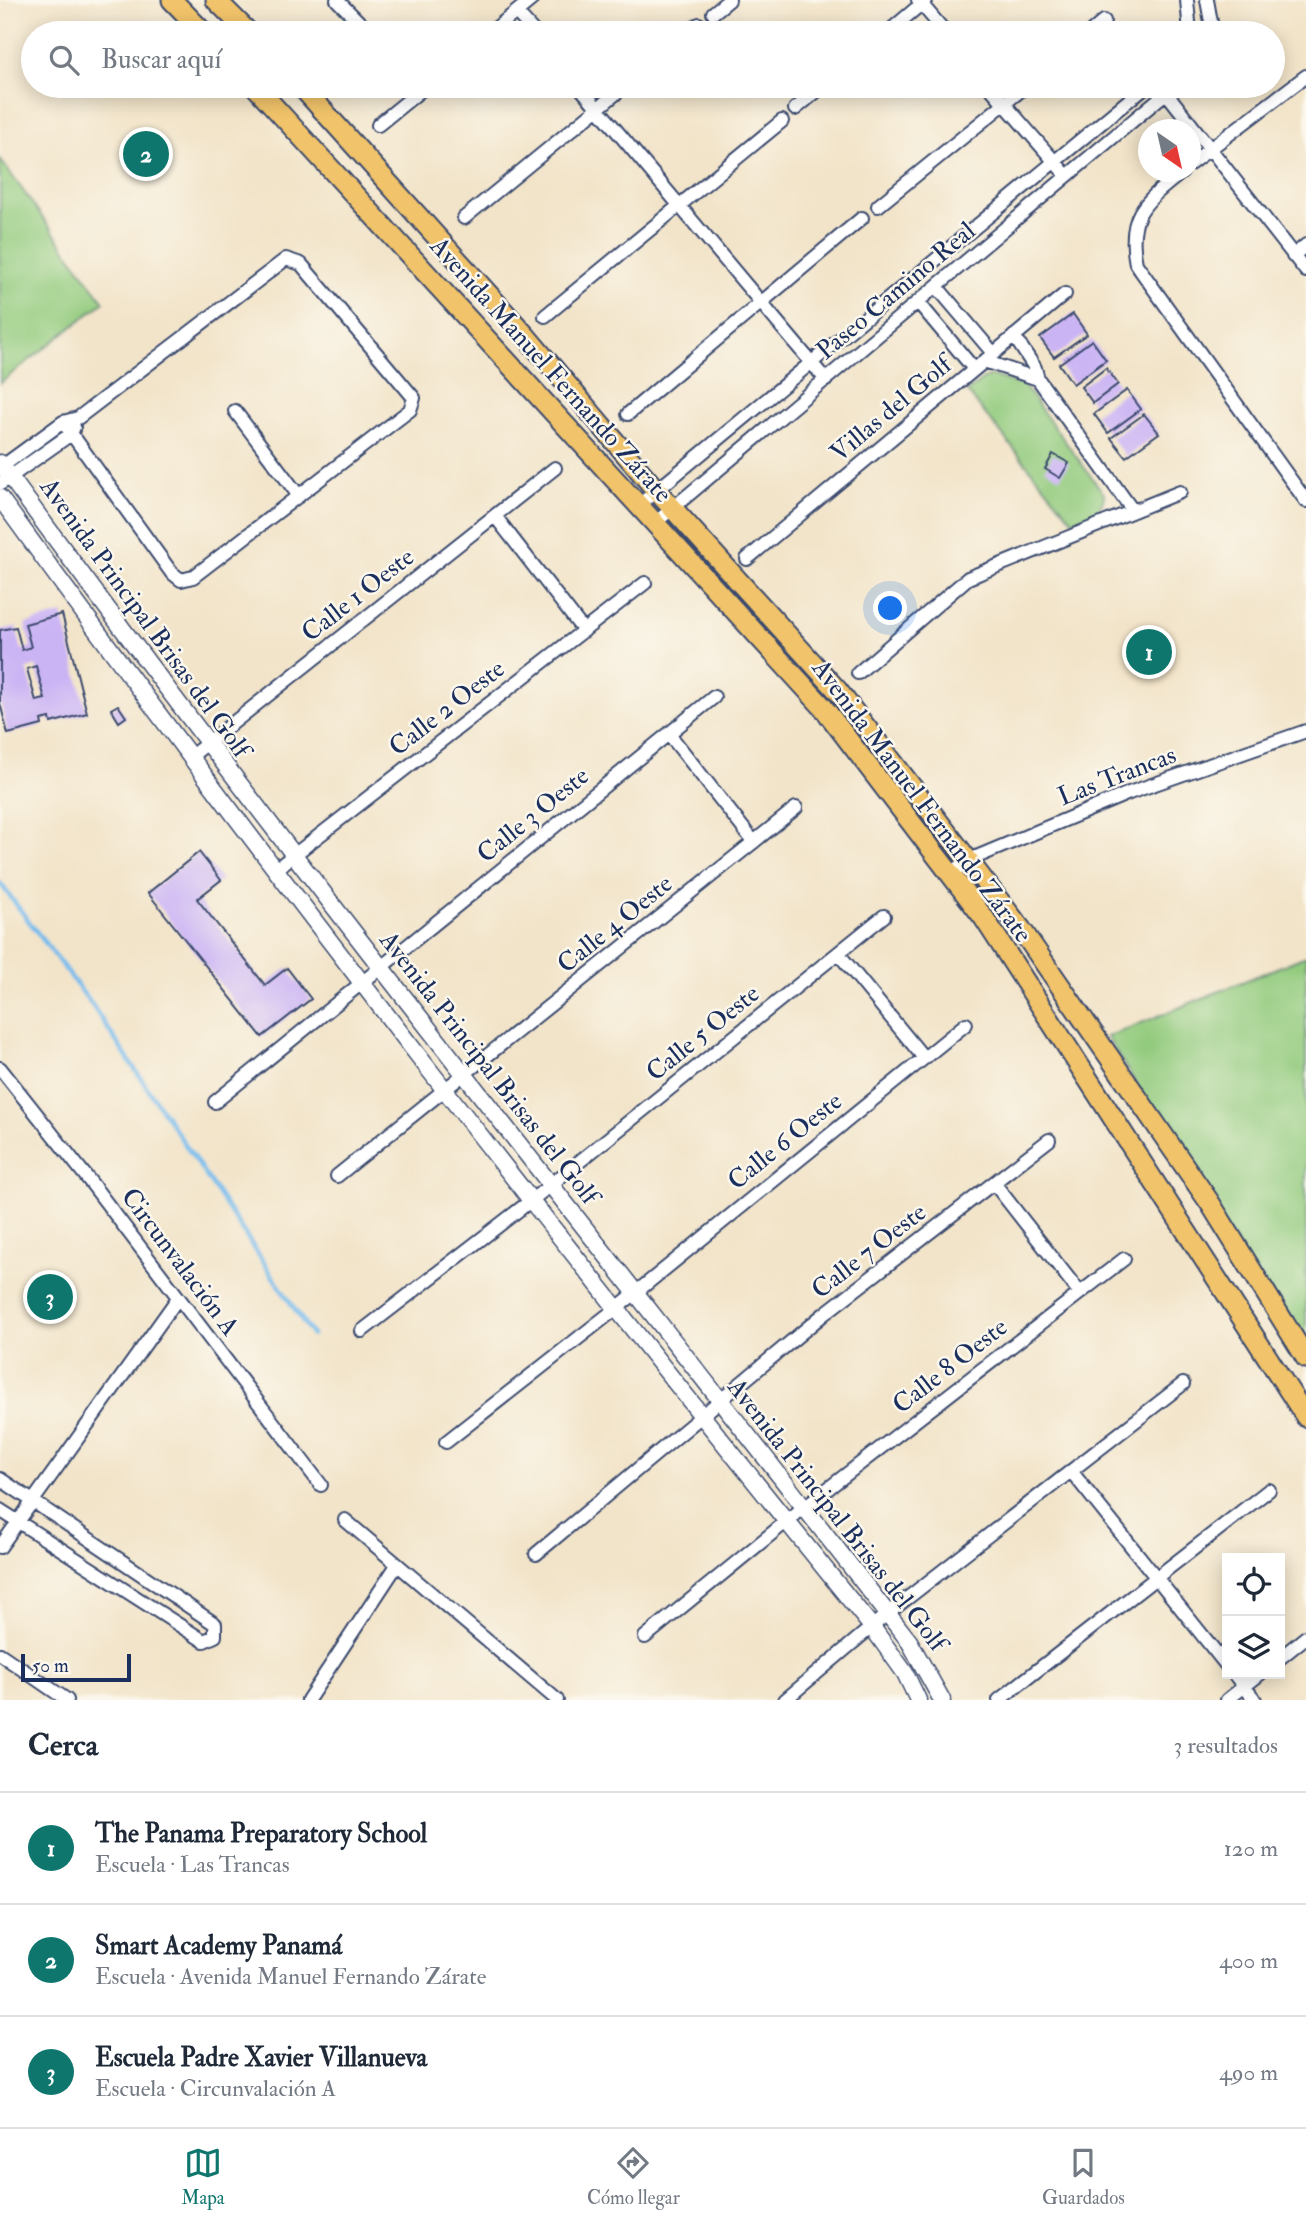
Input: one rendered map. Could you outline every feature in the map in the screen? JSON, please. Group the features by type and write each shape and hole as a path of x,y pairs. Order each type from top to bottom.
{"main road":[{"path":"172,0 192,21"},
{"path":"216,0 237,21"},
{"name":"Avenida Manuel Fernando Zárate","path":"266,98 824,707 1014,964 1306,1417"},
{"name":"Avenida Manuel Fernando Zárate","path":"312,98 525,335 656,490 838,691 1021,929 1210,1203 1306,1358"}],"street":[{"path":"337,0 358,21"},
{"path":"505,21 531,0"},
{"path":"713,13 729,0"},
{"path":"1187,0 1189,21"},
{"path":"1207,0 1211,21"},
{"path":"900,21 922,1 937,21"},
{"path":"516,12 524,21"},
{"path":"1285,92 1306,76"},
{"path":"378,125 411,98"},
{"path":"589,98 826,380"},
{"path":"464,218 610,98"},
{"path":"795,110 809,98"},
{"path":"999,98 1068,176"},
{"path":"878,206 1011,98"},
{"name":"Paseo Camino Real","path":"639,505 1131,98"},
{"name":"Paseo Camino Real","path":"655,523 1068,176 1156,98"},
{"path":"1174,98 1306,271"},
{"path":"1201,156 1277,98"},
{"path":"545,316 782,121"},
{"path":"1170,182 1146,201 1135,222 1131,242 1136,264 1306,501"},
{"path":"628,415 862,218"},
{"path":"1293,256 1306,245"},
{"path":"3,472 62,422 78,418 276,264 286,259 301,264 414,398 410,410 193,577 181,580 171,572 62,422"},
{"path":"937,287 984,361"},
{"name":"Villas del Golf","path":"747,559 1065,293"},
{"path":"918,302 984,361 1038,379"},
{"path":"1014,336 1035,368 1038,379 1133,511"},
{"path":"234,411 299,496"},
{"path":"3,472 71,434 78,418"},
{"name":"Calle 1 Oeste","path":"190,757 555,468"},
{"name":"Avenida Principal Brisas del Golf","path":"3,472 379,969 909,1642 942,1700"},
{"path":"858,673 968,578 1180,492"},
{"name":"Avenida Principal Brisas del Golf","path":"0,498 190,757 364,983 873,1627 905,1673 918,1700"},
{"path":"495,516 584,631"},
{"name":"Calle 2 Oeste","path":"276,869 645,583"},
{"name":"Calle 3 Oeste","path":"215,1102 714,697"},
{"name":"Las Trancas","path":"950,875 967,861 1129,793 1306,731"},
{"path":"669,734 754,842"},
{"name":"Calle 4 Oeste","path":"337,1176 796,808"},
{"name":"Calle 5 Oeste","path":"362,1331 533,1199 884,916"},
{"path":"838,953 924,1058"},
{"name":"Calle 6 Oeste","path":"446,1442 618,1307 966,1024"},
{"name":"Circunvalación A","path":"0,1068 321,1485"},
{"name":"Calle 7 Oeste","path":"536,1554 718,1401 1049,1140"},
{"path":"994,1183 1080,1293"},
{"name":"Calle 8 Oeste","path":"645,1637 803,1508 1124,1259"},
{"path":"0,1548 31,1499 178,1298"},
{"path":"785,1700 887,1614 1183,1384"},
{"path":"1072,1471 1222,1659"},
{"path":"0,1479 215,1624 215,1636 204,1642 0,1510"},
{"path":"999,1700 1269,1490"},
{"path":"345,1520 557,1700"},
{"path":"308,1700 397,1565"},
{"path":"1285,1654 1306,1637"},
{"path":"0,1654 67,1700"},
{"path":"1238,1679 1255,1700"},
{"path":"1227,1700 1253,1679"}],"green space":[{"path":"0,159 104,302 0,383"},
{"path":"993,376 1024,386 1104,494 1098,509 1073,521 967,392 983,379"},
{"path":"1306,956 1306,1358 1107,1037"}],"building":[{"path":"1073,314 1087,334 1054,357 1040,338"},
{"path":"1092,340 1106,360 1073,384 1059,364"},
{"path":"1106,368 1118,384 1093,403 1081,387"},
{"path":"1127,390 1141,409 1108,433 1094,414"},
{"path":"1144,414 1159,433 1126,457 1111,438"},
{"path":"1053,454 1069,463 1060,478 1045,469"},
{"path":"62,614 87,713 51,723 50,718 41,720 42,725 8,734 0,703 0,630 16,627 22,650 31,647 25,624","holes":["36,666 45,699 36,701 27,669"]},
{"path":"118,705 126,717 119,722 111,709"},
{"path":"199,852 221,880 197,899 265,985 287,968 311,999 262,1037 148,893"}],"waterway":[{"path":"0,883 92,1005 312,1335"}],"place":[{"name":"Smart Academy Panamá","path":"146,154"},
{"name":"The Panama Preparatory School","path":"1149,652"},
{"name":"Escuela Padre Xavier Villanueva","path":"50,1297"}]}
